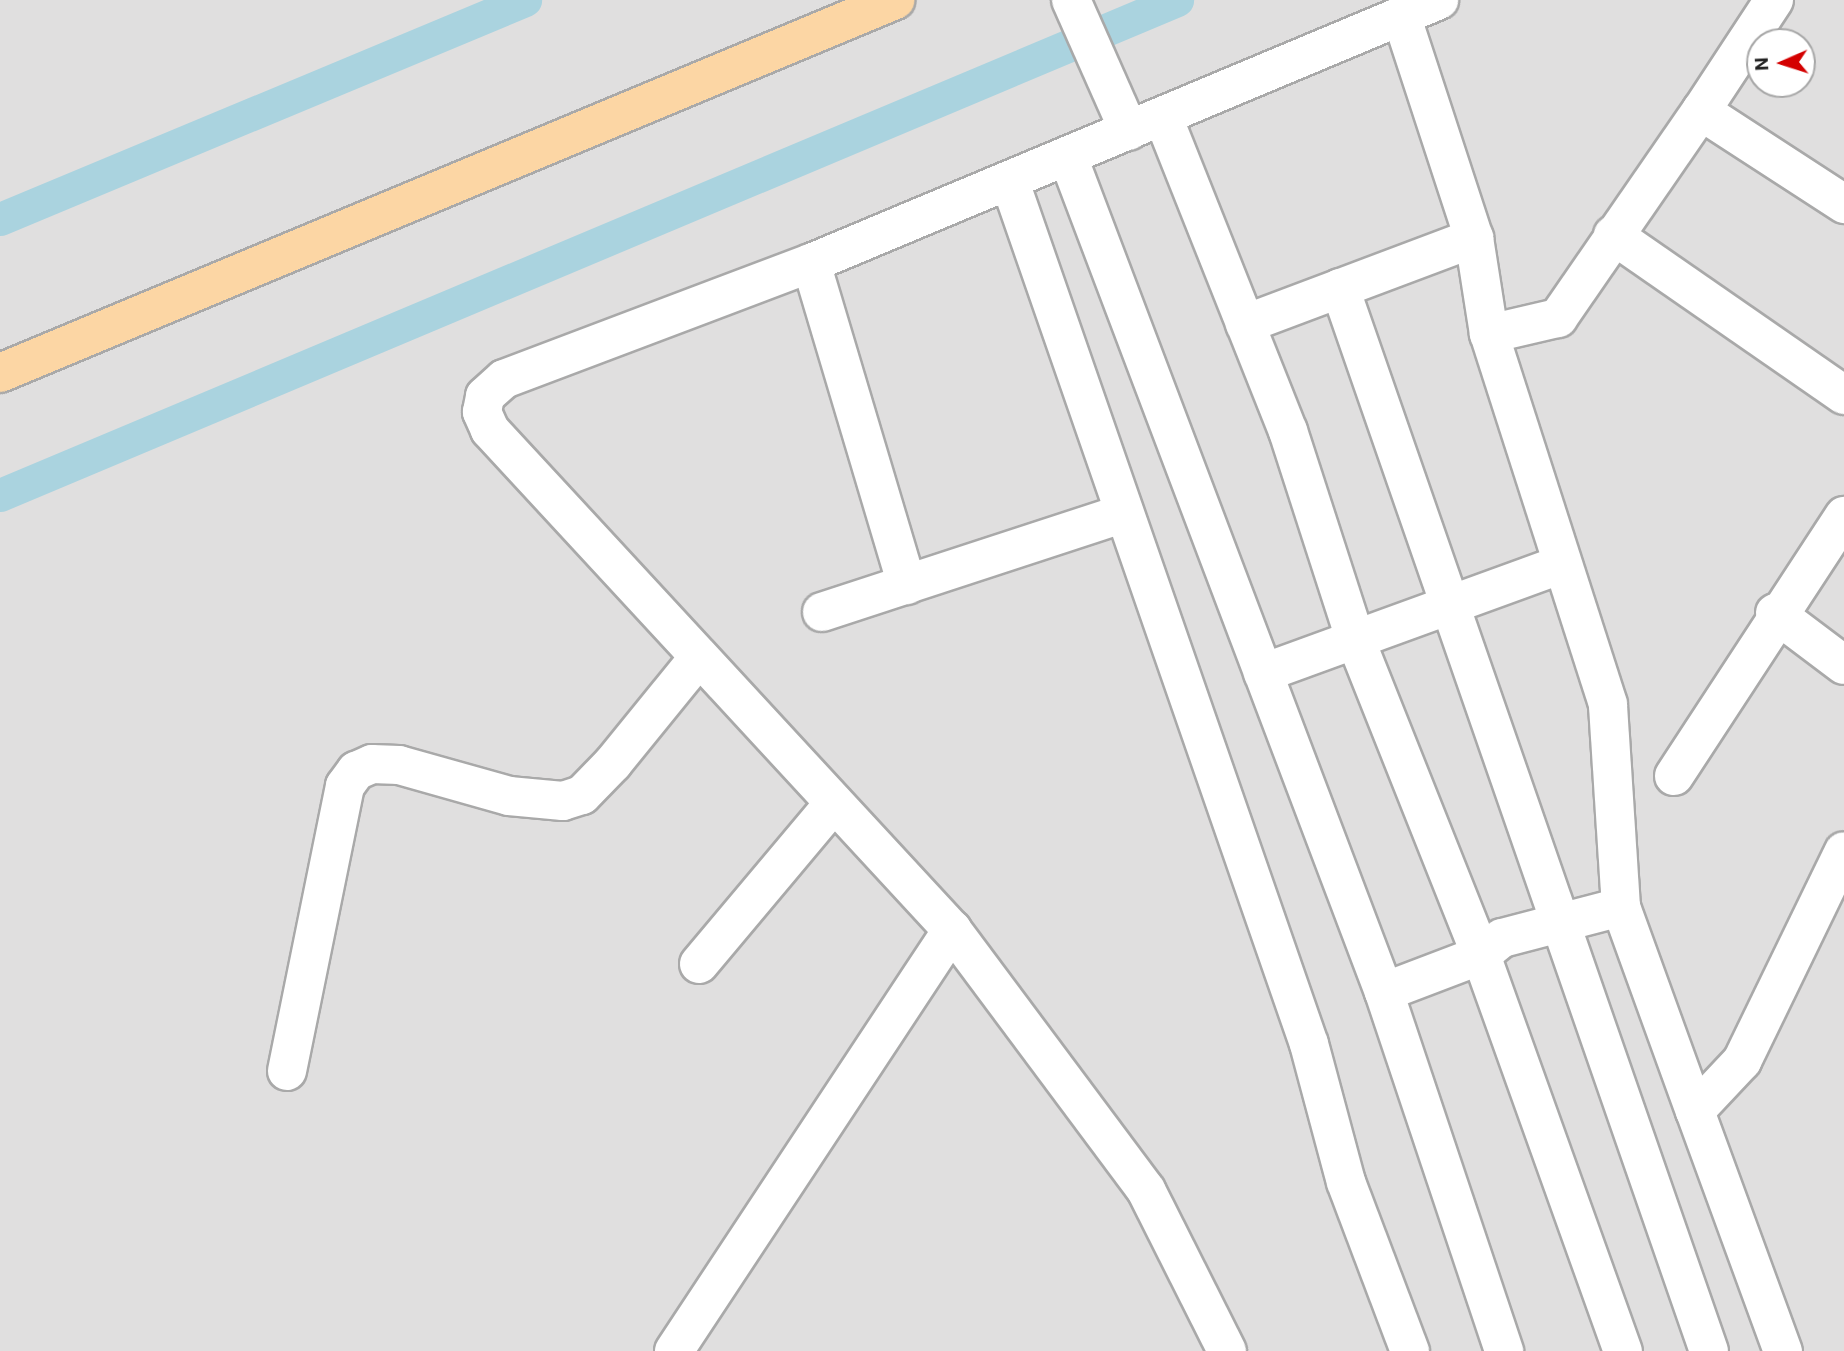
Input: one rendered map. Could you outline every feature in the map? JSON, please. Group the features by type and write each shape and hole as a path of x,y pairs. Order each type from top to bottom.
{"main road":[{"path":"0,373 895,0"}],"street":[{"path":"1227,1351 1146,1190 952,930 490,430 482,412 485,396 504,379 811,263 1010,182 1439,0"},
{"path":"1489,334 1558,318 1774,0"},
{"path":"1072,2 1105,78 1146,124 1245,324 1287,430 1356,641 1481,955 1623,1351"},
{"path":"1401,15 1474,238 1489,334 1608,704 1621,907 1783,1351"},
{"path":"1701,111 1844,204"},
{"path":"1069,157 1384,992 1504,1351"},
{"path":"1010,182 1309,1044 1346,1182 1410,1351"},
{"path":"1613,235 1844,395"},
{"path":"1245,324 1474,238"},
{"path":"811,263 907,585"},
{"path":"1340,288 1709,1351"},
{"path":"822,612 1124,513"},
{"path":"1674,776 1775,613 1844,516"},
{"path":"1263,673 1356,641 1447,602 1562,564"},
{"path":"1775,613 1844,665"},
{"path":"287,1071 345,786 356,771 372,764 399,765 509,796 563,801 582,795 613,763 699,657"},
{"path":"699,964 834,803"},
{"path":"1695,1111 1742,1061 1844,851"},
{"path":"1384,992 1481,955 1502,938 1621,907"},
{"path":"674,1351 952,930"}],"shaded area":[{"path":"0,0 1844,0 1844,1351 0,1351"}],"waterway":[{"path":"0,219 525,0"},
{"path":"0,495 1177,0"}]}
